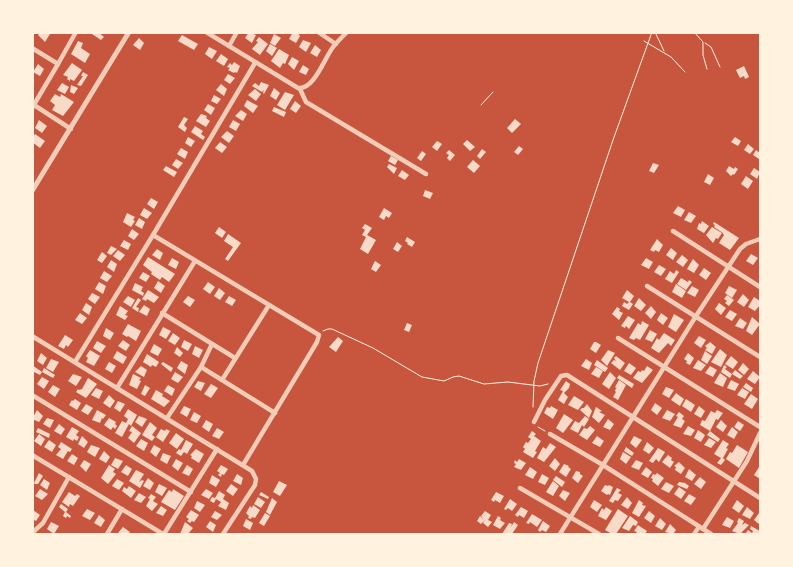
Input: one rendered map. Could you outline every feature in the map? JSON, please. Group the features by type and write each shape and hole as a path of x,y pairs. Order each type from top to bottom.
{"street":[{"path":"71,128 33,106 76,32"},
{"path":"32,191 129,32"},
{"path":"206,32 300,89 306,102 426,174"},
{"path":"228,46 237,32"},
{"path":"318,32 336,44"},
{"path":"300,89 309,85 336,44 347,32"},
{"path":"32,48 58,64"},
{"path":"74,362 153,235 255,63"},
{"path":"673,231 760,287"},
{"path":"153,235 319,335 317,342 243,465"},
{"path":"560,534 728,267 742,247 760,239"},
{"path":"117,388 194,261"},
{"path":"647,286 760,357"},
{"path":"222,380 269,305"},
{"path":"162,313 235,358"},
{"path":"32,336 255,474 255,485 223,534"},
{"path":"618,338 760,427"},
{"path":"167,418 200,367 212,344"},
{"path":"200,367 275,413"},
{"path":"534,422 557,382 563,374 567,375 760,498"},
{"path":"32,395 191,492"},
{"path":"694,534 701,528 734,481 751,454 760,433"},
{"path":"550,434 603,465 711,534"},
{"path":"32,455 164,534 217,449"},
{"path":"33,532 43,523 69,477"},
{"path":"520,488 599,534"},
{"path":"107,534 122,509"}],"path":[{"path":"550,434 536,426 534,422 534,385 538,363 613,140 653,32"},
{"path":"653,32 664,52"},
{"path":"694,32 703,42 711,47 720,67"},
{"path":"644,41 671,57 685,72"},
{"path":"703,42 703,56 707,69"},
{"path":"480,105 492,92"},
{"path":"319,335 325,330 332,329 373,348 422,377 444,381 459,376 480,383 508,382 543,385 557,382"}],"building":[{"path":"40,32 50,34 45,42 38,35"},
{"path":"93,32 98,32 104,37 101,40 92,34"},
{"path":"249,32 256,35 252,43 245,38"},
{"path":"293,32 297,32 300,36 296,43 289,39"},
{"path":"274,34 281,38 275,46 270,43"},
{"path":"182,35 198,44 194,50 178,41"},
{"path":"259,37 268,44 260,55 252,49 258,42 256,41"},
{"path":"139,38 144,43 140,50 133,45"},
{"path":"303,40 311,43 306,52 299,47"},
{"path":"78,41 83,43 81,48 90,54 85,63 71,54"},
{"path":"270,44 277,48 272,56 266,51"},
{"path":"315,45 321,50 317,57 310,53"},
{"path":"209,47 217,51 212,59 205,54"},
{"path":"279,49 289,55 285,64 283,63 280,68 271,61"},
{"path":"221,54 228,59 224,66 216,61"},
{"path":"292,57 299,61 294,70 288,64"},
{"path":"234,62 240,66 237,73 228,70 230,68 227,67 230,63 232,65"},
{"path":"72,63 82,70 74,81 70,79 70,81 67,79 68,77 63,75"},
{"path":"38,64 44,69 40,76 33,72"},
{"path":"303,65 309,69 306,75 299,72"},
{"path":"744,66 749,77 745,79 744,76 740,78 736,70"},
{"path":"83,72 88,75 81,86 77,85 83,76 81,76"},
{"path":"228,74 235,78 230,84 224,80"},
{"path":"261,82 269,85 264,94 264,90 262,92 252,86 255,83 259,86"},
{"path":"62,83 69,87 65,94 57,90"},
{"path":"221,84 227,89 224,96 216,90"},
{"path":"71,85 78,88 74,94 70,92"},
{"path":"274,88 280,93 276,100 270,96"},
{"path":"255,89 261,94 256,101 248,95"},
{"path":"285,92 294,95 285,110 277,105"},
{"path":"55,94 60,97 61,94 74,102 63,116 52,110 55,105 50,101"},
{"path":"214,95 221,99 217,104 211,101"},
{"path":"247,100 258,106 253,113 244,106"},
{"path":"295,101 301,106 296,113 290,109"},
{"path":"208,104 215,108 211,115 204,110"},
{"path":"274,107 286,112 284,117 272,111"},
{"path":"241,110 247,114 243,121 235,116"},
{"path":"201,114 207,116 206,118 210,121 206,127 196,121"},
{"path":"184,117 188,119 184,125 187,128 185,132 178,127"},
{"path":"515,119 521,124 512,133 507,128"},
{"path":"39,120 47,126 42,133 35,128"},
{"path":"233,120 240,124 236,131 229,127"},
{"path":"195,126 203,131 201,134 205,137 203,140 191,132"},
{"path":"227,131 234,136 229,143 221,137"},
{"path":"35,134 45,141 40,148 32,142"},
{"path":"188,137 195,141 191,147 185,143"},
{"path":"735,137 741,141 738,146 731,142"},
{"path":"467,140 475,147 470,151 463,144"},
{"path":"437,141 442,144 437,151 432,147"},
{"path":"220,142 227,147 222,153 215,148"},
{"path":"748,144 754,149 750,154 744,150"},
{"path":"519,146 523,149 518,155 514,152"},
{"path":"181,148 188,152 185,159 177,154"},
{"path":"482,149 486,152 480,159 477,156"},
{"path":"449,150 455,155 450,161 447,158 449,155 446,153"},
{"path":"756,150 760,153 759,159 753,155"},
{"path":"422,151 426,154 421,161 417,158"},
{"path":"391,156 398,160 395,165 388,161"},
{"path":"176,159 183,163 178,169 172,165"},
{"path":"473,160 480,166 474,173 467,167"},
{"path":"653,163 659,165 654,173 649,171"},
{"path":"389,164 397,168 394,174 387,167"},
{"path":"166,166 177,172 174,177 163,170"},
{"path":"729,166 738,169 734,175 731,176 726,171"},
{"path":"754,168 760,172 757,179 750,174"},
{"path":"402,170 409,175 405,180 398,176"},
{"path":"708,174 714,178 710,185 704,182"},
{"path":"746,176 753,181 748,189 741,184"},
{"path":"425,190 433,193 430,199 423,196"},
{"path":"151,198 158,202 154,209 147,204"},
{"path":"678,206 685,210 681,217 673,213"},
{"path":"144,208 152,213 147,219 140,215"},
{"path":"384,208 392,213 389,218 386,216 384,220 379,217"},
{"path":"689,212 696,216 691,223 684,220"},
{"path":"127,213 135,217 131,227 123,222"},
{"path":"139,218 145,222 142,229 135,225"},
{"path":"702,221 709,226 704,233 697,229"},
{"path":"714,222 739,238 730,250 719,243 724,235 714,227"},
{"path":"365,224 372,228 367,235 376,240 368,254 360,249 366,237 362,235 365,230 362,228"},
{"path":"219,227 226,232 222,238 215,233"},
{"path":"712,227 722,233 713,243 706,235"},
{"path":"132,229 139,234 134,240 128,236"},
{"path":"228,234 241,243 228,261 225,259 233,247 224,241"},
{"path":"407,237 415,242 412,247 405,241"},
{"path":"657,239 663,245 659,252 655,250 654,252 650,250"},
{"path":"124,240 131,244 128,250 120,246"},
{"path":"397,242 402,246 398,252 393,249"},
{"path":"111,246 117,249 111,255 107,253"},
{"path":"671,248 677,253 673,260 666,255"},
{"path":"157,249 163,253 160,260 152,255"},
{"path":"118,250 125,255 120,261 113,256"},
{"path":"102,252 107,256 102,263 97,260"},
{"path":"751,254 758,258 753,265 746,261"},
{"path":"682,255 688,260 683,267 676,262"},
{"path":"148,257 175,274 169,282 162,277 160,280 143,265"},
{"path":"172,258 179,262 176,269 168,265"},
{"path":"646,258 653,262 649,269 641,265"},
{"path":"693,259 699,265 694,273 687,269"},
{"path":"111,260 117,264 114,272 107,267"},
{"path":"375,261 381,265 376,272 371,269"},
{"path":"659,265 666,269 661,276 654,272"},
{"path":"704,268 711,273 706,280 699,275"},
{"path":"676,270 679,272 672,283 665,279 670,271 674,274"},
{"path":"104,271 112,276 107,282 100,278"},
{"path":"143,272 150,276 146,282 139,278"},
{"path":"681,278 692,282 686,290 677,284"},
{"path":"158,281 165,286 161,293 154,288"},
{"path":"99,282 106,286 103,294 95,289"},
{"path":"208,282 215,287 210,294 203,289"},
{"path":"135,283 143,287 141,291 144,293 143,296 132,290"},
{"path":"676,284 686,291 682,298 672,292"},
{"path":"692,286 699,290 695,297 687,293"},
{"path":"729,286 737,290 732,298 725,293"},
{"path":"219,288 225,293 220,300 214,296"},
{"path":"148,290 159,297 154,303 147,299 146,301 142,299"},
{"path":"627,290 634,296 630,302 633,304 629,310 622,306 624,302 627,304 629,302 622,298"},
{"path":"92,293 100,297 95,304 88,299"},
{"path":"743,294 749,300 744,307 737,302"},
{"path":"727,295 734,300 729,306 725,303 727,301 724,299"},
{"path":"128,296 135,300 131,307 123,302"},
{"path":"188,296 195,300 190,307 183,302"},
{"path":"229,296 236,300 232,306 225,302"},
{"path":"754,297 760,301 760,305 755,311 748,307"},
{"path":"138,298 141,300 136,307 139,308 138,312 132,308"},
{"path":"639,298 646,305 641,311 634,306"},
{"path":"86,303 92,307 89,315 82,310"},
{"path":"719,303 726,308 721,315 715,309"},
{"path":"144,305 150,309 147,316 139,312"},
{"path":"120,306 128,311 125,315 128,316 125,320 116,315"},
{"path":"651,306 656,312 651,319 645,313"},
{"path":"617,307 623,313 619,320 612,314"},
{"path":"730,310 737,314 732,321 725,317"},
{"path":"80,313 87,318 82,324 75,320"},
{"path":"661,313 668,318 663,325 657,320"},
{"path":"674,314 684,320 676,332 668,327"},
{"path":"628,316 635,320 629,329 626,326 625,328 621,326"},
{"path":"752,317 760,324 752,335 746,331"},
{"path":"740,318 747,323 743,329 735,326"},
{"path":"642,321 649,325 640,340 629,338 638,323 641,325"},
{"path":"407,323 412,325 409,332 404,330"},
{"path":"128,324 141,331 136,341 122,334"},
{"path":"163,327 171,331 166,339 159,335"},
{"path":"106,328 114,333 110,340 103,336"},
{"path":"650,330 657,334 652,342 645,339"},
{"path":"173,333 180,338 175,345 168,341"},
{"path":"664,333 675,340 671,346 668,343 659,353 651,348 657,338 659,340"},
{"path":"65,335 73,340 64,349 58,346"},
{"path":"699,336 706,340 701,348 694,343"},
{"path":"338,337 343,341 336,352 329,347"},
{"path":"123,340 130,345 126,351 118,346"},
{"path":"184,340 192,344 188,351 181,347"},
{"path":"97,341 106,346 101,353 93,348"},
{"path":"594,342 601,345 596,353 590,349"},
{"path":"710,342 716,347 712,354 705,350 707,348 705,346"},
{"path":"154,344 162,349 158,356 150,352"},
{"path":"195,346 203,350 199,358 192,354"},
{"path":"177,347 183,353 180,357 174,353"},
{"path":"720,349 727,355 721,367 711,362"},
{"path":"90,350 100,356 94,366 86,362 88,358 86,356"},
{"path":"608,350 615,353 607,366 601,360"},
{"path":"117,351 127,357 123,364 113,358"},
{"path":"705,351 712,356 707,364 701,360"},
{"path":"41,353 47,358 43,365 37,361"},
{"path":"688,353 694,358 690,365 684,359"},
{"path":"147,354 159,362 156,367 152,365 151,367 143,362"},
{"path":"616,356 625,363 620,370 611,363 614,360 616,361 614,358"},
{"path":"731,356 738,362 733,369 725,364"},
{"path":"51,359 59,362 53,372 46,368"},
{"path":"586,359 592,363 589,370 581,366"},
{"path":"597,360 608,368 605,372 594,365"},
{"path":"698,360 706,365 701,371 693,368"},
{"path":"181,361 188,365 185,374 177,368"},
{"path":"109,362 116,366 112,373 105,369"},
{"path":"163,362 173,368 171,372 161,364"},
{"path":"629,363 636,368 631,375 624,371"},
{"path":"743,363 749,369 744,375 738,370"},
{"path":"32,365 42,372 40,375 32,371"},
{"path":"724,365 727,367 725,369 732,374 730,378 721,372"},
{"path":"141,366 147,370 144,377 135,372"},
{"path":"647,366 653,370 642,383 633,378 638,371 644,371"},
{"path":"710,366 717,370 713,377 705,373"},
{"path":"596,367 603,371 599,378 591,374"},
{"path":"44,368 55,375 53,378 42,372"},
{"path":"735,370 743,376 740,379 732,374"},
{"path":"753,371 760,377 755,384 747,379"},
{"path":"175,372 183,377 178,383 171,379"},
{"path":"610,372 616,378 609,389 602,384"},
{"path":"720,373 727,378 723,387 714,383"},
{"path":"73,374 82,377 76,386 68,381"},
{"path":"133,374 141,378 137,389 129,385"},
{"path":"619,375 634,384 632,388 617,378"},
{"path":"42,377 49,381 44,389 37,384"},
{"path":"88,378 97,384 86,398 76,392 78,389 82,389"},
{"path":"619,380 626,385 618,400 613,397 616,388 618,389 615,387"},
{"path":"731,380 739,384 735,391 727,388"},
{"path":"198,381 205,383 201,391 194,387"},
{"path":"566,381 570,384 564,393 568,397 564,404 558,400 563,391 560,390"},
{"path":"746,383 753,388 751,392 743,387"},
{"path":"211,384 218,388 211,398 204,394"},
{"path":"53,385 60,389 55,397 48,392"},
{"path":"145,385 150,388 145,396 141,394"},
{"path":"168,385 175,389 172,396 164,391"},
{"path":"666,387 674,390 669,398 662,394"},
{"path":"96,388 103,391 99,399 91,395"},
{"path":"742,388 749,392 745,399 737,395"},
{"path":"156,390 170,401 164,407 151,399"},
{"path":"676,393 684,399 680,406 671,400"},
{"path":"751,394 758,399 752,409 744,404"},
{"path":"109,395 115,401 110,408 103,403"},
{"path":"574,396 584,402 578,410 568,405"},
{"path":"75,399 81,403 77,410 69,405"},
{"path":"686,399 695,405 691,412 682,406"},
{"path":"118,401 125,404 120,412 114,408"},
{"path":"655,403 662,408 657,415 651,410"},
{"path":"86,404 93,408 88,415 81,411"},
{"path":"587,404 592,411 589,418 580,410"},
{"path":"184,406 191,409 187,417 180,413"},
{"path":"551,406 558,410 553,419 544,413 547,407 550,408"},
{"path":"699,406 705,411 701,418 694,414"},
{"path":"596,407 602,411 599,412 605,415 599,423 592,417"},
{"path":"128,409 137,415 131,426 129,424 122,437 115,433 122,421 126,423 128,419 124,416"},
{"path":"37,410 43,416 39,422 32,419"},
{"path":"97,410 106,415 100,423 92,420"},
{"path":"667,410 675,414 670,421 662,418"},
{"path":"717,410 723,413 718,420 716,419 710,431 700,425 702,420 705,421 711,411 715,413"},
{"path":"194,412 201,416 197,423 190,420"},
{"path":"679,412 684,416 682,419 685,421 681,428 673,425"},
{"path":"564,414 573,420 563,433 556,428"},
{"path":"139,416 147,419 142,427 135,422"},
{"path":"585,416 589,419 584,427 582,425 578,433 570,429 575,421 579,423"},
{"path":"47,418 54,420 50,428 43,424"},
{"path":"109,418 116,422 117,426 115,429 113,427 111,430 104,425"},
{"path":"608,419 614,424 610,430 603,427"},
{"path":"206,420 213,424 209,432 202,427"},
{"path":"721,420 727,426 723,432 716,427"},
{"path":"738,421 744,425 740,431 734,427"},
{"path":"150,422 157,428 152,435 155,437 152,441 142,435"},
{"path":"59,424 65,429 61,435 54,431"},
{"path":"132,426 141,433 134,443 128,438 132,432 129,431"},
{"path":"590,426 595,430 587,440 579,435 584,428 587,429"},
{"path":"688,426 695,430 691,436 683,434"},
{"path":"72,427 79,431 76,435 79,437 77,441 66,437"},
{"path":"732,427 738,432 734,439 727,435"},
{"path":"38,428 50,434 49,438 36,432"},
{"path":"217,428 224,432 219,439 212,436"},
{"path":"161,429 170,431 163,442 156,437"},
{"path":"698,430 705,435 701,442 694,438"},
{"path":"532,431 536,434 534,436 541,441 533,458 523,452 526,442 528,443 531,439 528,437"},
{"path":"710,431 720,439 718,442 707,435"},
{"path":"176,433 184,439 177,449 169,443"},
{"path":"39,434 45,439 41,446 34,441"},
{"path":"82,436 88,442 84,448 78,444"},
{"path":"597,436 604,441 600,447 592,443"},
{"path":"634,436 642,440 636,448 630,443"},
{"path":"709,438 716,442 711,448 704,445"},
{"path":"141,439 148,443 144,451 136,446"},
{"path":"49,440 56,445 52,452 44,447"},
{"path":"186,440 193,444 187,454 184,452 181,456 176,453 179,449 181,450"},
{"path":"723,440 729,444 723,458 725,460 721,465 717,463 721,458 714,454"},
{"path":"61,442 72,449 70,452 68,451 63,459 56,455 61,449 58,447"},
{"path":"647,442 654,448 649,454 643,450"},
{"path":"550,443 556,447 544,462 537,458 543,447 546,449"},
{"path":"91,445 100,448 95,457 87,452"},
{"path":"154,445 161,449 156,457 150,452"},
{"path":"737,445 748,452 739,468 726,459"},
{"path":"626,447 634,453 632,456 624,451"},
{"path":"658,448 665,452 659,462 656,459 653,463 649,461"},
{"path":"196,449 204,454 199,463 191,458 192,456 190,455"},
{"path":"104,451 110,457 106,463 99,459"},
{"path":"623,452 631,457 626,464 620,459"},
{"path":"163,453 171,456 167,464 160,460"},
{"path":"72,454 78,458 74,465 67,461"},
{"path":"668,455 674,462 670,468 662,462"},
{"path":"115,458 123,461 118,469 111,465"},
{"path":"555,458 560,464 555,471 549,466"},
{"path":"176,459 183,463 178,471 172,466"},
{"path":"519,459 526,463 521,470 514,467 516,464 514,463 515,460 517,462"},
{"path":"84,460 91,464 86,472 80,466"},
{"path":"636,460 643,463 639,470 631,467"},
{"path":"679,462 685,468 681,474 675,470 676,467 674,466"},
{"path":"564,464 571,469 566,477 559,472"},
{"path":"109,465 115,469 113,472 116,474 108,484 101,478"},
{"path":"126,465 132,469 128,476 121,472"},
{"path":"187,465 193,469 189,476 182,473"},
{"path":"221,465 228,469 221,477 217,471"},
{"path":"530,467 537,472 533,479 525,475"},
{"path":"646,467 652,472 648,478 641,474"},
{"path":"760,468 760,479 754,475"},
{"path":"689,469 696,475 692,481 685,477"},
{"path":"136,470 144,474 139,482 144,481 140,488 129,481"},
{"path":"576,471 580,472 583,476 578,483 572,478"},
{"path":"39,473 43,476 38,484 35,484 34,483"},
{"path":"657,473 664,478 658,486 651,478 653,474"},
{"path":"237,474 243,478 241,485 233,481"},
{"path":"542,474 549,478 545,485 538,482"},
{"path":"212,475 220,480 216,487 209,483"},
{"path":"556,476 565,482 562,487 553,480"},
{"path":"700,477 706,482 701,489 694,484"},
{"path":"148,478 154,483 150,490 143,486"},
{"path":"44,479 50,483 47,490 40,485"},
{"path":"117,479 124,483 119,490 112,486"},
{"path":"279,481 287,485 280,496 273,492"},
{"path":"553,481 559,486 553,496 546,492"},
{"path":"666,482 674,486 669,493 661,489"},
{"path":"679,482 689,486 687,489 677,485"},
{"path":"159,484 167,488 162,496 155,492"},
{"path":"231,484 238,489 233,496 226,491"},
{"path":"605,485 613,487 610,495 601,491"},
{"path":"129,486 136,491 131,498 122,491 124,487 127,489"},
{"path":"679,487 686,492 681,499 674,494"},
{"path":"617,488 621,490 618,493 622,495 618,501 615,500 613,503 609,501"},
{"path":"40,489 48,494 42,500 35,496"},
{"path":"173,489 184,496 175,510 161,502 169,490 172,492"},
{"path":"206,489 213,493 209,499 201,495"},
{"path":"563,490 570,493 565,501 559,496"},
{"path":"219,491 225,495 223,499 229,503 226,510 218,506 221,502 216,499 214,503 210,501 212,497 215,498"},
{"path":"69,492 75,496 77,494 80,496 73,506 70,504 69,507 62,502"},
{"path":"261,492 269,497 268,499 259,495"},
{"path":"496,492 504,496 500,503 491,500"},
{"path":"139,493 146,497 141,503 134,500"},
{"path":"151,494 156,497 153,501 158,504 152,511 146,506"},
{"path":"689,494 696,498 691,505 684,501"},
{"path":"258,497 265,502 261,508 254,504"},
{"path":"627,497 632,503 628,509 621,505"},
{"path":"272,498 277,502 270,515 266,512"},
{"path":"510,499 517,504 512,511 508,508 504,509"},
{"path":"594,500 602,505 597,512 590,507"},
{"path":"639,500 643,503 642,505 646,506 639,517 632,513"},
{"path":"737,500 744,506 739,513 732,508"},
{"path":"197,501 205,505 200,512 194,508"},
{"path":"61,504 68,509 66,512 71,516 70,518 63,516 65,512 59,507"},
{"path":"253,505 260,510 255,518 252,517 251,519 248,518 249,516 246,513 250,506 252,508"},
{"path":"161,506 167,510 163,516 156,513"},
{"path":"521,507 528,511 524,518 515,515"},
{"path":"606,507 612,511 606,520 598,516 602,508 604,510"},
{"path":"747,507 754,513 750,519 742,515"},
{"path":"87,509 95,513 90,520 82,516"},
{"path":"618,509 628,516 616,534 612,534 605,530"},
{"path":"33,510 40,515 36,521 32,519"},
{"path":"191,510 199,515 194,522 190,523 186,517"},
{"path":"215,511 222,515 217,520 211,517"},
{"path":"485,511 491,515 488,520 492,522 488,527 483,523 485,520 481,524 477,521 480,516 484,520 481,516"},
{"path":"649,511 655,516 651,523 644,518"},
{"path":"265,513 270,516 264,526 259,523"},
{"path":"532,514 542,520 537,527 530,522 529,524 526,523"},
{"path":"760,514 760,525 754,520"},
{"path":"99,515 105,520 101,527 94,523"},
{"path":"498,516 505,523 500,529 493,525"},
{"path":"630,516 638,522 629,531 622,528"},
{"path":"727,517 734,521 730,528 722,525"},
{"path":"660,518 666,524 662,530 655,526"},
{"path":"739,518 744,521 742,525 745,523 749,525 740,534 732,531"},
{"path":"246,519 253,523 250,530 243,526"},
{"path":"210,521 216,525 213,532 206,527"},
{"path":"543,521 550,526 546,532 542,530 540,532 538,530"},
{"path":"51,522 59,526 54,534 47,529"},
{"path":"185,522 193,528 188,534 180,534"},
{"path":"514,522 518,525 512,534 502,534 509,523 512,524 511,527"},
{"path":"670,524 676,530 673,534 665,532"},
{"path":"638,525 647,531 645,534 635,534 637,532 634,531"},
{"path":"751,526 760,531 758,534 745,534 748,530 752,533"},
{"path":"123,527 130,532 128,534 118,533"}]}
